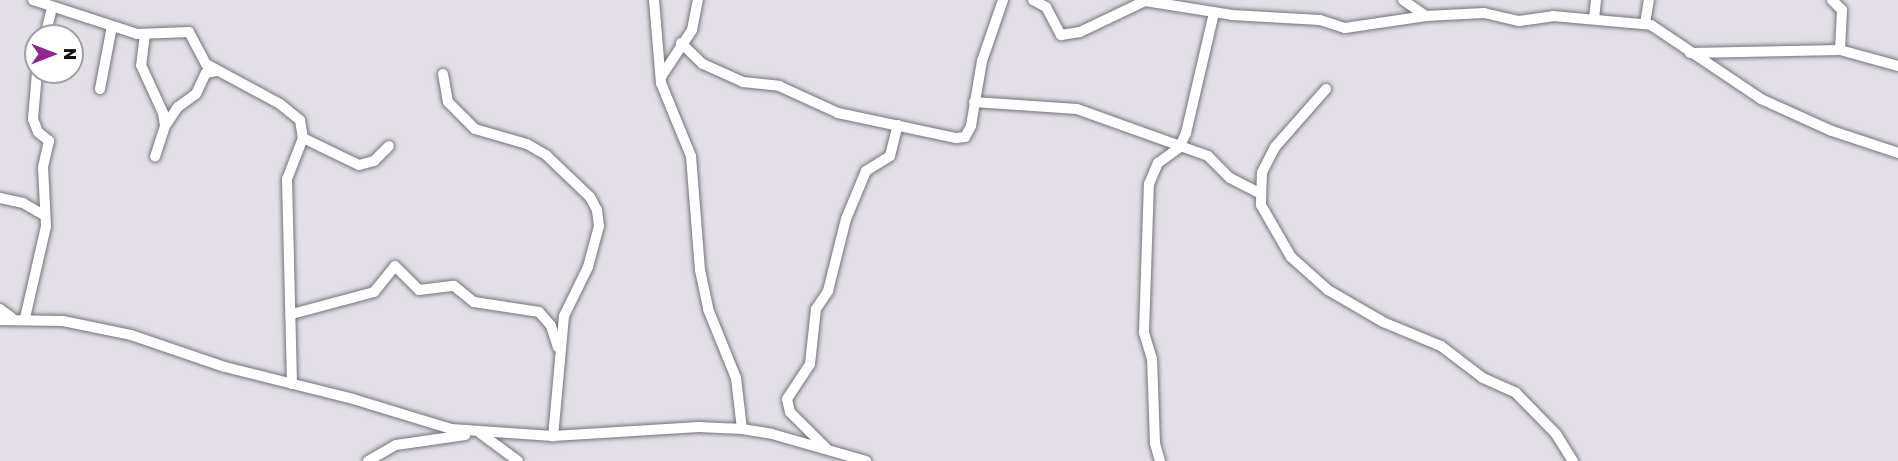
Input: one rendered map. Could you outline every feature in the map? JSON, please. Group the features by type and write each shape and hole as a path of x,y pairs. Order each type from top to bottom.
{"street":[{"path":"33,0 112,26 145,34 191,33 198,53 216,71 292,111 300,120 303,138 287,179 292,384"},
{"path":"654,0 661,77 691,156 700,270 708,309 736,378 742,429"},
{"path":"661,77 681,43 692,30 698,0"},
{"path":"681,43 703,64 743,82 779,87 838,112 934,135 965,137 973,119 982,61 1003,0"},
{"path":"1033,0 1046,7 1061,35 1087,29 1145,1 1214,12 1320,20 1345,28 1426,16 1476,12 1519,21 1553,16 1645,24 1659,29 1690,53 1786,112 1874,147 1898,153"},
{"path":"1403,0 1426,16"},
{"path":"1594,19 1596,0"},
{"path":"1645,24 1649,0"},
{"path":"1832,0 1842,10 1840,50"},
{"path":"48,24 52,7"},
{"path":"1160,461 1155,443 1152,359 1145,339 1147,197 1158,163 1179,148 1190,120 1214,12"},
{"path":"100,88 112,26"},
{"path":"145,34 141,65 163,112 165,126"},
{"path":"1690,53 1840,50 1898,66"},
{"path":"155,156 165,126 178,107 196,94 206,74 216,71"},
{"path":"443,74 448,102 469,123 546,155 590,197 597,210 595,243 564,316 553,436"},
{"path":"25,318 46,233 43,167 49,141 38,132 33,119 36,84"},
{"path":"1326,89 1275,147 1262,173 1260,193 1265,215 1291,257 1312,278 1383,322 1441,346 1483,378 1516,393 1556,434 1574,461"},
{"path":"974,102 1077,109 1179,148 1208,156 1230,178 1260,193"},
{"path":"826,448 790,412 787,399 810,363 816,309 828,291 846,219 866,171 890,156 898,125"},
{"path":"303,138 359,165 374,162 388,146"},
{"path":"0,198 23,203 44,215"},
{"path":"292,314 374,292 395,266 419,290 454,286 474,302 539,312 551,326 559,352"},
{"path":"0,309 12,318"},
{"path":"0,320 25,318 130,335 225,367 451,429 482,433 553,436 699,427 742,429 826,448 866,461"},
{"path":"368,461 396,445 482,433 518,461"}]}
